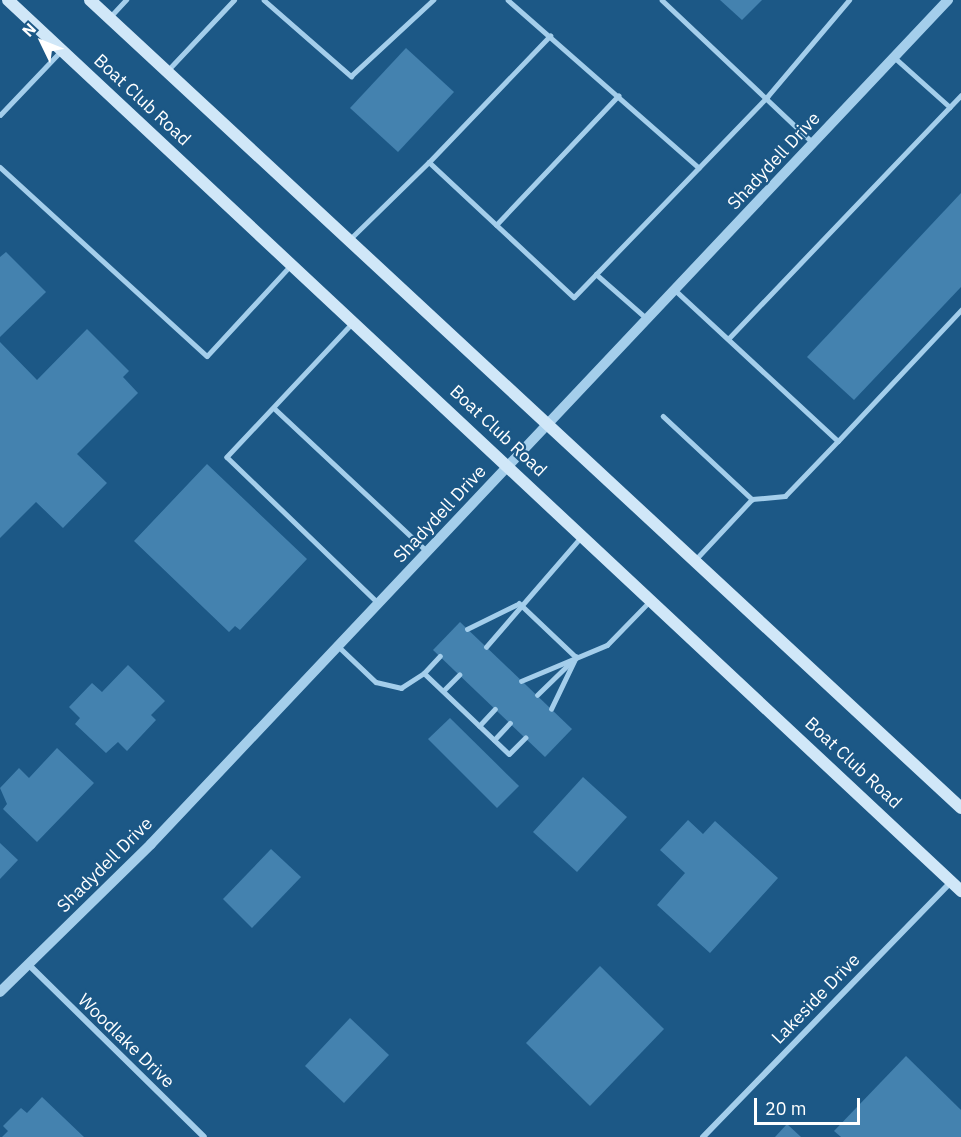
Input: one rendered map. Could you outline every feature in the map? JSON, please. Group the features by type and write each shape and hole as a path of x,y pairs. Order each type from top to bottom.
{"main road":[{"name":"Boat Club Road","path":"8,0 652,598 961,891"},
{"path":"90,0 961,808"}],"street":[{"name":"Shadydell Drive","path":"0,992 29,965 338,646 948,0"},
{"name":"Lakeside Drive","path":"703,1137 951,882"},
{"name":"Woodlake Drive","path":"29,965 204,1137"}],"lane":[{"path":"109,18 126,0"},
{"path":"168,70 234,0"},
{"path":"264,0 351,76 433,0"},
{"path":"508,0 699,168"},
{"path":"662,0 813,143"},
{"path":"429,162 574,297 767,97 849,0"},
{"path":"349,240 429,162 550,36"},
{"path":"0,116 62,50"},
{"path":"894,57 950,107"},
{"path":"728,339 961,95"},
{"path":"496,225 618,96"},
{"path":"0,167 207,356 293,264"},
{"path":"596,274 647,320"},
{"path":"675,290 838,441"},
{"path":"695,560 752,499 785,496 961,310"},
{"path":"355,321 227,457 379,603"},
{"path":"274,408 428,551"},
{"path":"663,416 752,499"},
{"path":"486,647 519,603 583,535"},
{"path":"521,681 607,645 652,598"},
{"path":"467,629 519,603"},
{"path":"519,603 576,657"},
{"path":"338,646 376,682 401,688 424,673 440,656"},
{"path":"537,695 576,657"},
{"path":"551,709 576,657"},
{"path":"424,673 509,754 525,738"},
{"path":"443,692 459,675"},
{"path":"479,726 495,709"},
{"path":"494,740 510,723"}],"building":[{"path":"720,0 762,0 742,20"},
{"path":"406,48 454,92 398,152 350,108"},
{"path":"961,193 961,287 854,400 807,357"},
{"path":"6,252 46,292 0,337 0,257"},
{"path":"87,329 129,371 123,377 138,393 77,454 107,483 63,528 36,502 0,538 0,342 37,380"},
{"path":"207,464 307,559 240,630 235,626 229,632 134,541"},
{"path":"460,622 572,729 545,757 433,650"},
{"path":"128,665 165,701 151,715 156,720 127,751 118,742 106,753 75,724 80,718 69,707 92,683 102,692"},
{"path":"450,718 519,786 497,808 428,739"},
{"path":"57,748 94,783 37,842 3,809 7,804 0,788 19,768 29,778"},
{"path":"583,777 627,817 577,872 533,832"},
{"path":"688,820 703,834 715,821 778,878 710,953 657,905 685,873 660,850"},
{"path":"0,843 18,860 0,879"},
{"path":"271,849 301,877 252,928 223,899"},
{"path":"600,966 664,1029 590,1106 526,1043"},
{"path":"350,1018 389,1055 344,1103 305,1066"},
{"path":"906,1056 961,1110 961,1137 841,1137 834,1131"},
{"path":"42,1097 84,1137 2,1137 8,1131 3,1126 21,1108 27,1113"},
{"path":"787,1124 801,1137 775,1137"}]}
